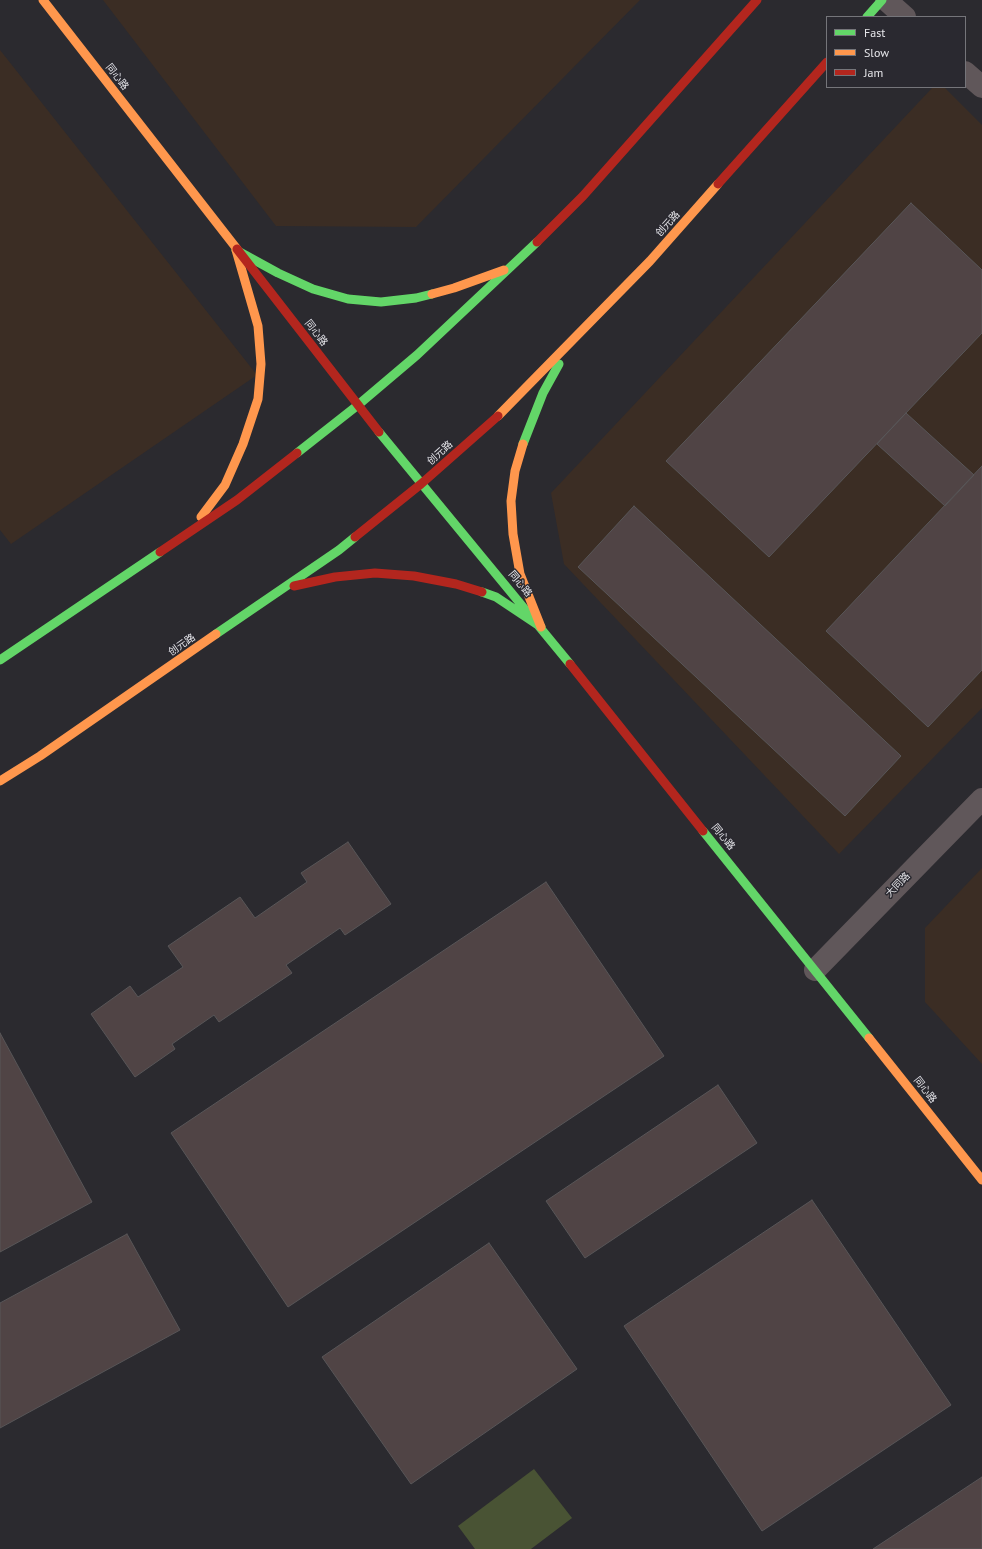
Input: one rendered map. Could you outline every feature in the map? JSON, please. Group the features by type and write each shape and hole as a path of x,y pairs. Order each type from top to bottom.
{"main road":[{"name":"同心路","path":"43,0 358,405 421,484 542,627 982,1180"},
{"path":"0,660 237,500 358,405 417,355 512,267 583,196 757,0"},
{"path":"868,16 882,0"},
{"name":"创元路","path":"0,781 40,756 339,550 421,484 496,418 650,261 826,63"},
{"path":"236,250 278,273 313,289 348,299 381,302 416,298 454,288 512,267"},
{"path":"189,533 225,485 243,444 258,398 261,364 258,326 236,250"},
{"path":"542,627 520,574 513,534 511,501 515,471 527,432 543,393 571,341"},
{"path":"281,590 335,577 375,573 414,576 456,584 496,597 542,627"}],"street":[{"path":"886,0 904,16"},
{"path":"966,73 982,87"},
{"name":"大同路","path":"815,970 982,799"}],"shaded area":[{"path":"103,0 640,0 416,227 276,226"},
{"path":"0,50 257,375 11,544 0,530"},
{"path":"932,88 945,88 982,125 982,708 839,854 564,564 551,493"},
{"path":"982,868 982,1064 925,1002 925,928"}],"green space":[{"path":"534,1469 572,1518 531,1549 475,1549 458,1526"}],"building":[{"path":"911,203 982,270 982,333 769,557 666,461"},
{"path":"906,413 974,475 945,506 877,444"},
{"path":"982,466 982,670 928,727 826,631"},
{"path":"634,506 901,756 845,816 578,567"},
{"path":"348,842 391,904 345,935 340,928 286,965 292,973 219,1022 214,1015 172,1044 175,1049 135,1077 91,1014 130,986 138,997 183,967 168,946 240,897 255,918 307,882 301,873"},
{"path":"546,882 664,1056 288,1307 171,1133"},
{"path":"0,1033 92,1202 0,1252"},
{"path":"718,1085 757,1143 585,1258 546,1201"},
{"path":"812,1200 951,1405 762,1531 624,1326"},
{"path":"127,1234 180,1330 0,1428 0,1303"},
{"path":"489,1243 577,1369 411,1484 322,1357"},
{"path":"982,1477 982,1549 873,1549"}],"traffic: fast":[{"path":"868,16 882,0"},
{"path":"297,453 358,405 417,355 537,242"},
{"path":"236,250 278,273 313,289 348,299 381,302 416,298 432,294"},
{"path":"523,444 543,393 559,364"},
{"path":"379,432 570,664"},
{"path":"216,634 339,550 355,537"},
{"path":"0,660 160,552"},
{"path":"482,592 496,597 541,627"},
{"path":"703,831 869,1038"}],"traffic: slow":[{"path":"43,0 237,249"},
{"path":"498,416 650,261 718,184"},
{"path":"201,517 225,485 243,444 258,399 261,364 258,326 236,250"},
{"path":"432,294 454,288 504,270"},
{"path":"523,444 515,471 511,501 513,534 520,574 541,627"},
{"path":"0,781 40,756 216,634"},
{"path":"869,1038 982,1180"}],"traffic: jam":[{"path":"537,242 583,196 757,0"},
{"path":"718,184 826,63"},
{"path":"237,249 379,432"},
{"path":"355,537 421,484 498,416"},
{"path":"160,552 237,500 297,453"},
{"path":"294,586 335,577 375,573 414,576 456,584 482,592"},
{"path":"570,664 703,831"}]}
